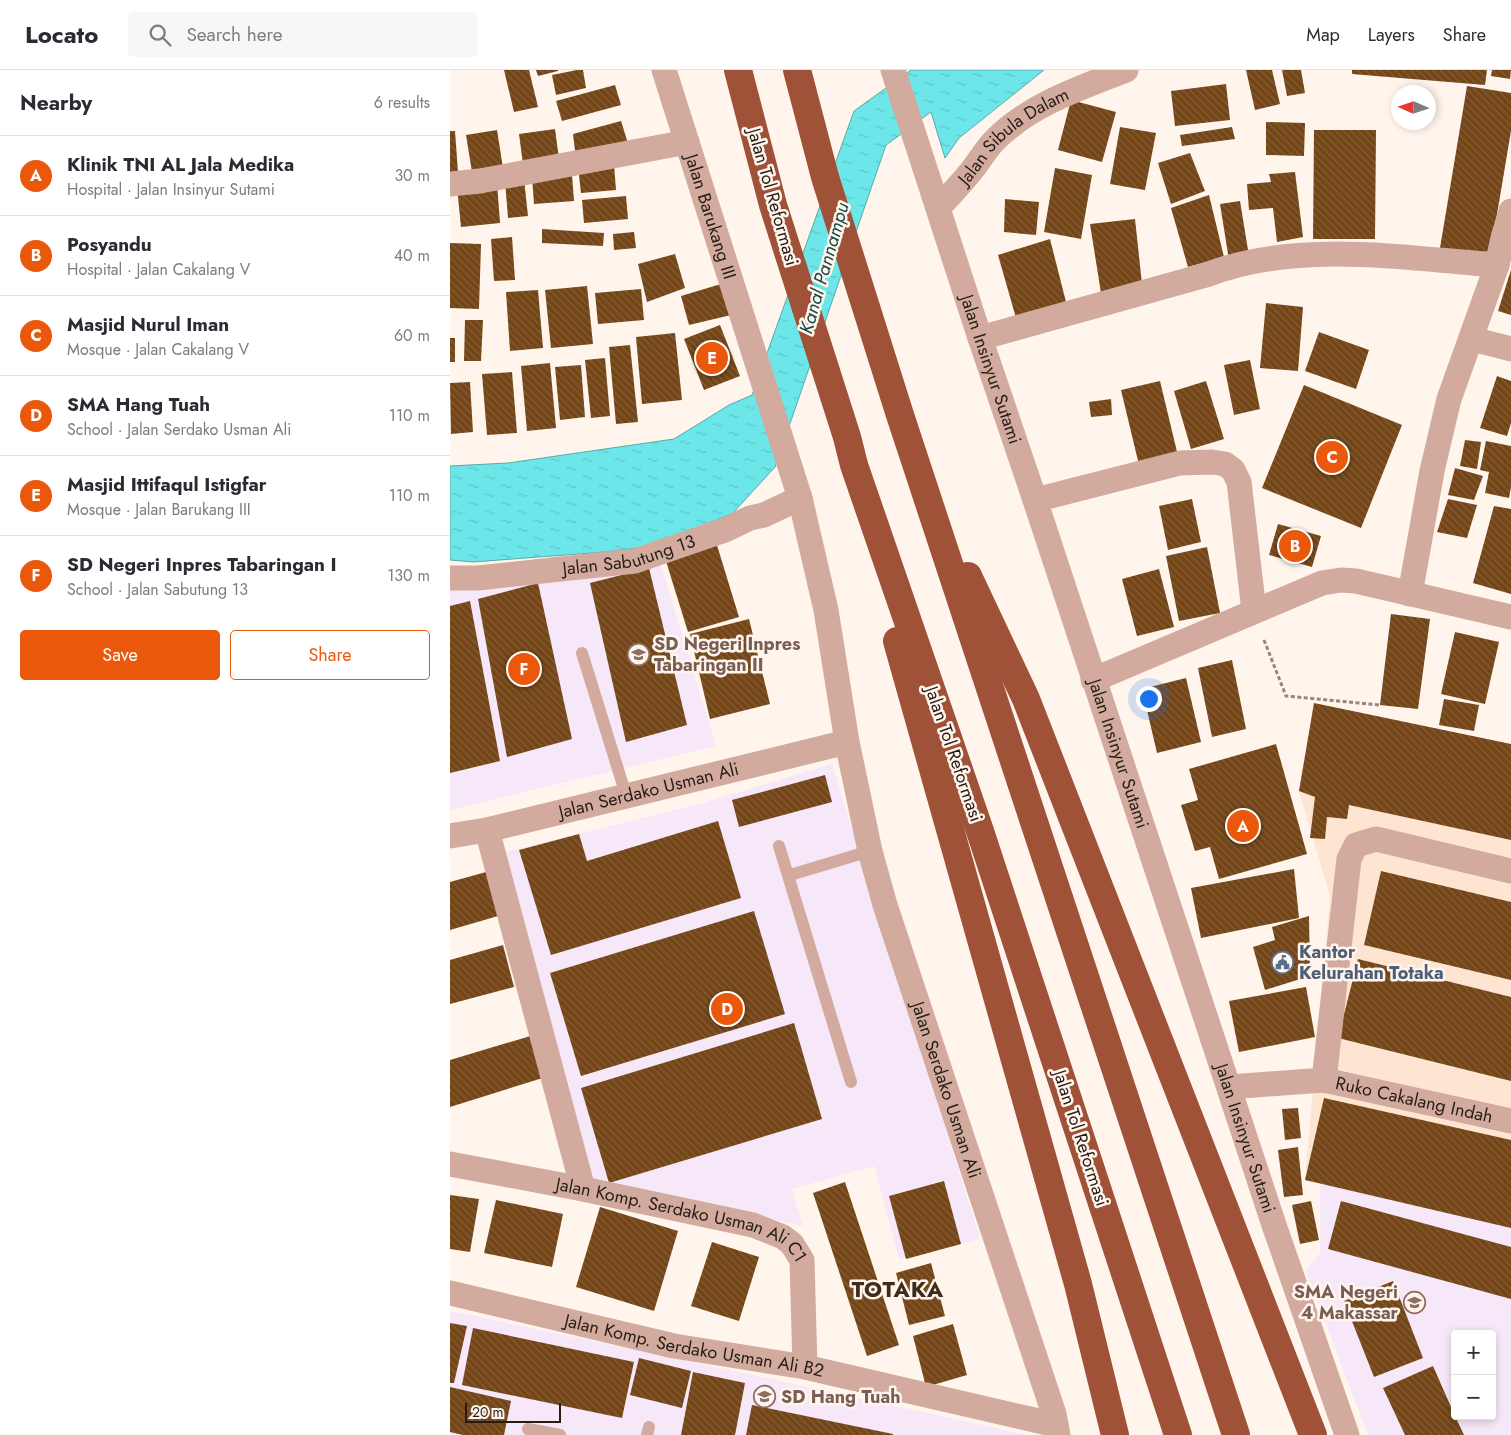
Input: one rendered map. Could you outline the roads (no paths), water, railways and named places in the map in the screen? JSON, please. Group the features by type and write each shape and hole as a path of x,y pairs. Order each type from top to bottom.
{"highway":[{"name":"Jalan Tol Reformasi","path":"738,70 774,206 847,436 854,465 977,822 1178,1435"},
{"path":"797,70 825,177 900,415 1236,1435"},
{"path":"915,461 1026,700 1313,1435"},
{"path":"854,465 896,639 1078,1284 1115,1435"}],"street":[{"name":"Jalan Barukang III","path":"664,70 792,469"},
{"name":"Jalan Insinyur Sutami","path":"894,70 1093,680 1274,1225 1347,1435"},
{"name":"Jalan Sibula Dalam","path":"936,199 970,172 994,140 1019,119 1043,104 1126,70"},
{"path":"450,184 480,181 687,142"},
{"path":"1410,594 1432,471 1449,399 1497,265 1502,238 1511,211"},
{"path":"980,338 1206,275 1226,267 1294,255 1364,255 1497,265"},
{"path":"1472,339 1511,349"},
{"path":"1035,500 1180,462 1225,464 1233,470 1238,482 1243,509 1254,611"},
{"name":"Jalan Serdako Usman Ali","path":"792,469 826,610 848,742 870,851 885,905 1009,1275 1054,1414 1057,1430"},
{"name":"Jalan Sabutung 13","path":"450,578 478,578 635,561 725,530 750,518 764,515 800,498"},
{"path":"1093,680 1322,583 1341,580 1356,581 1511,617"},
{"name":"Jalan Serdako Usman Ali","path":"450,836 487,830 848,742"},
{"path":"487,830 583,1189"},
{"name":"Ruko Cakalang Indah","path":"1511,871 1376,840 1356,845 1349,860 1324,1080 1511,1121"},
{"path":"1229,1087 1324,1080"},
{"name":"Jalan Komp. Serdako Usman Ali C1","path":"450,1164 583,1189 753,1225 782,1237 792,1244 802,1260 804,1368"},
{"name":"Jalan Komp. Serdako Usman Ali B2","path":"450,1293 674,1346 804,1368 1057,1430"}],"lane":[{"path":"582,653 626,795"},
{"path":"780,846 851,1082"},
{"path":"790,875 870,851"},
{"path":"528,1428 560,1435"}],"water":[{"name":"Kanal Pannampu","path":"911,70 1044,70 959,138 945,158 931,112 886,145 775,467 733,513 654,546 605,552 473,562 450,560 450,466 508,463 674,439 729,405 752,395 854,111"}],"place":[{"name":"Masjid Ittifaqul Istigfar","path":"712,358"},
{"name":"Masjid Nurul Iman","path":"1332,457"},
{"name":"Posyandu","path":"1295,546"},
{"name":"SD Negeri Inpres Tabaringan II","path":"638,654"},
{"name":"SD Negeri Inpres Tabaringan I","path":"524,669"},
{"name":"Klinik TNI AL Jala Medika","path":"1243,826"},
{"name":"Kantor Kelurahan Totaka","path":"1283,962"},
{"name":"SMA Hang Tuah","path":"727,1009"},
{"name":"SMA Negeri 4 Makassar","path":"1414,1302"},
{"name":"SD Hang Tuah","path":"765,1397"}],"district":[{"name":"TOTAKA","path":"898,1289"}]}
